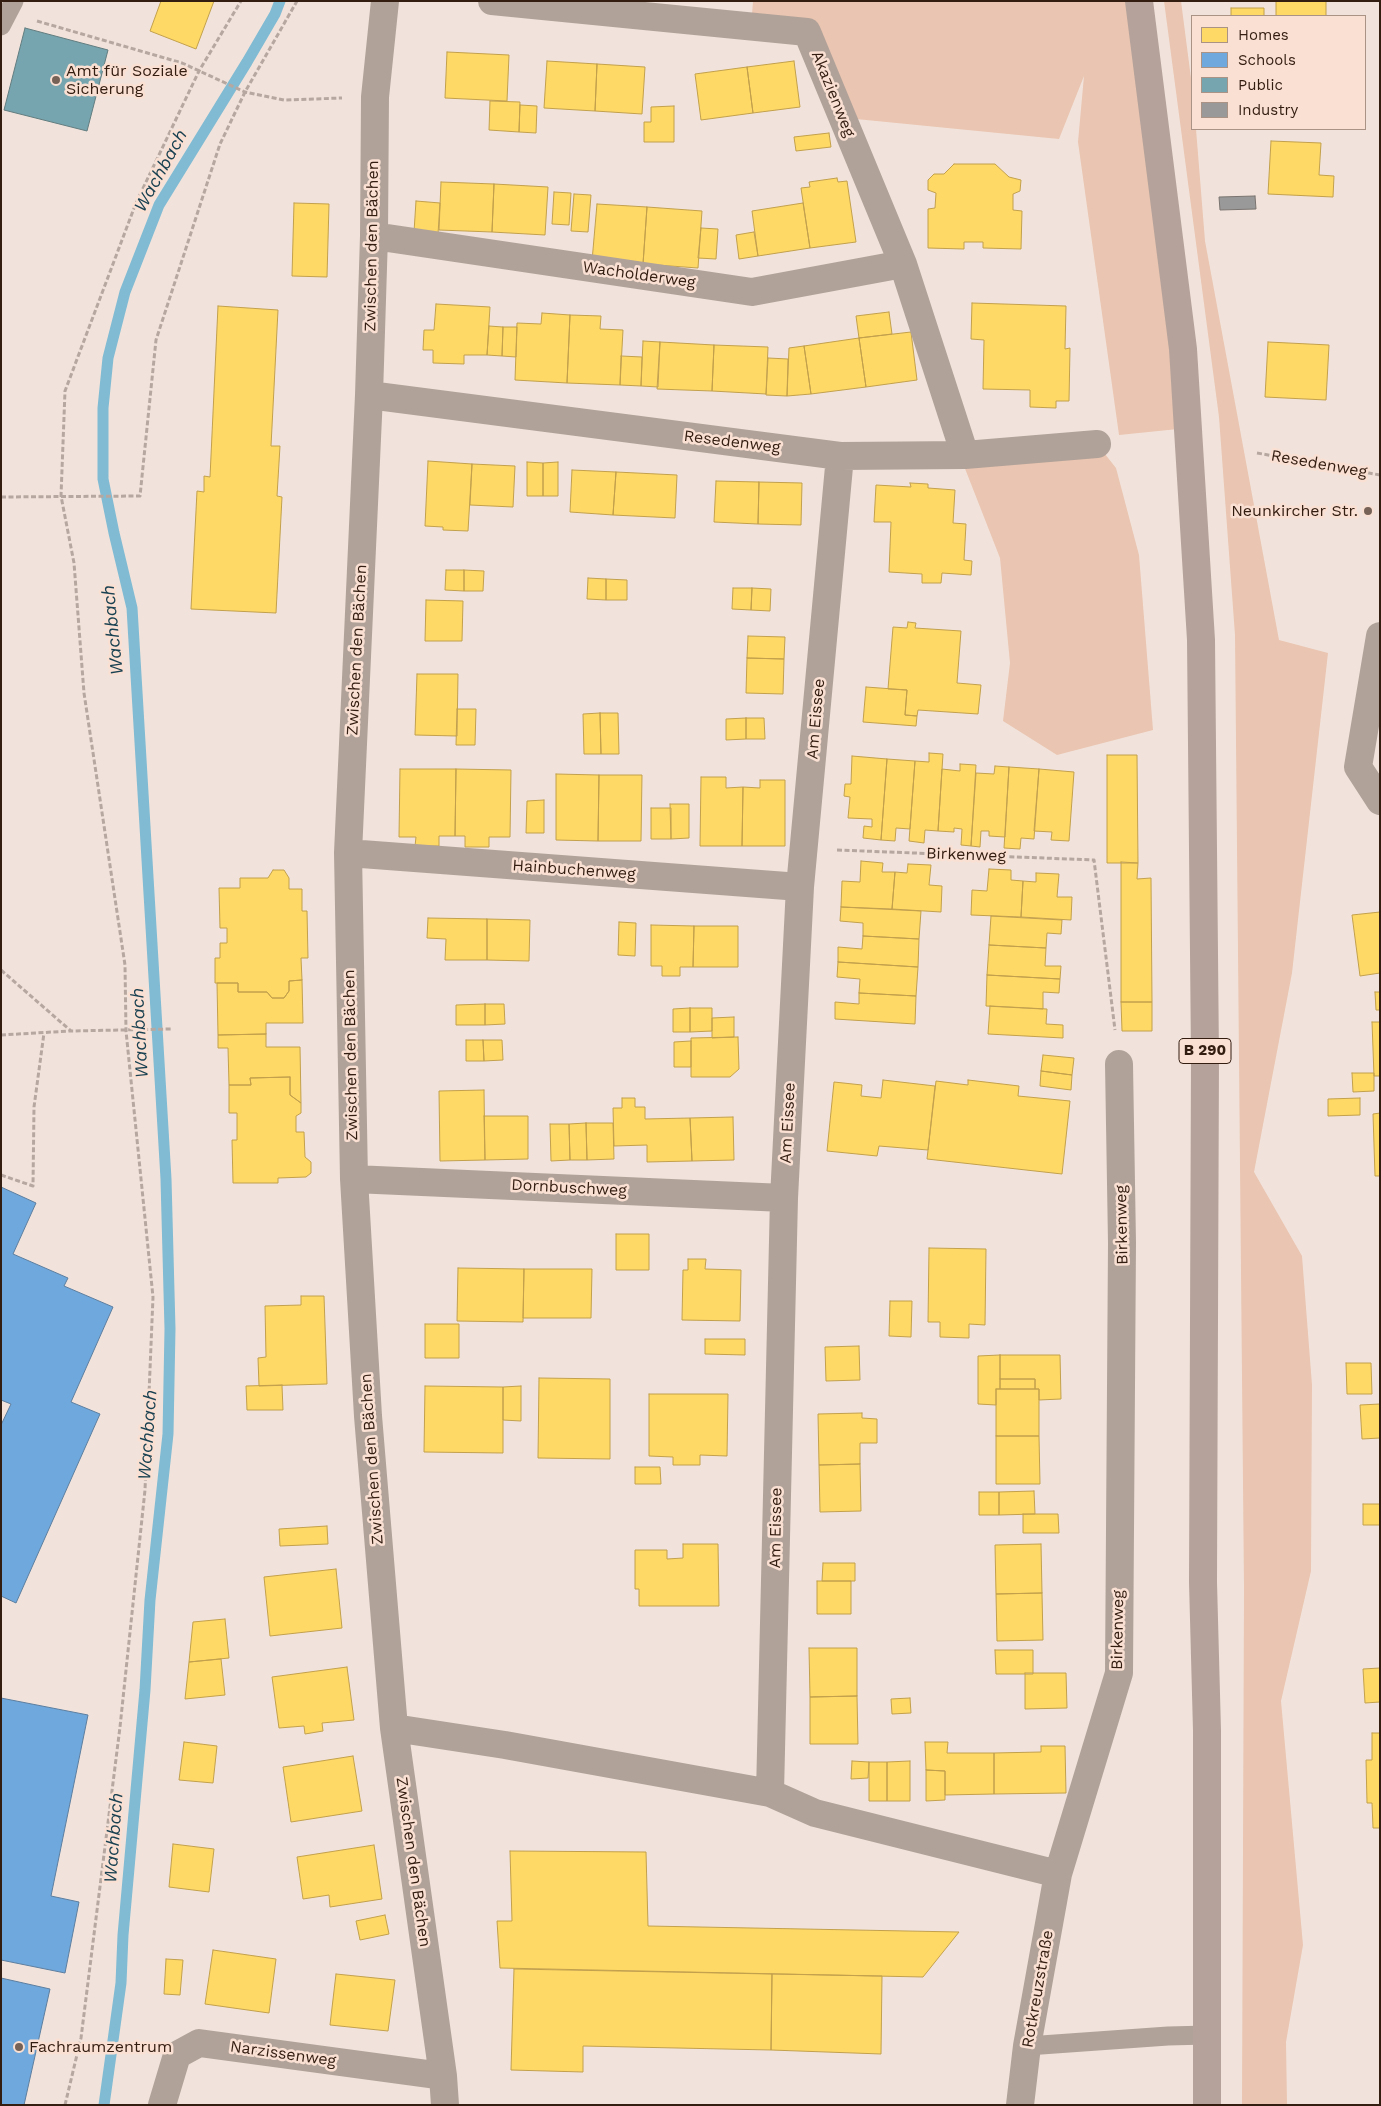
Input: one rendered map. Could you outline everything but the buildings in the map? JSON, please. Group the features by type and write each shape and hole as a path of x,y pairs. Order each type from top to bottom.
{"main road":[{"name":"B 290","path":"1139,1 1183,349 1201,640 1205,1058 1203,1582 1207,1731 1207,2105"}],"street":[{"name":"Zwischen den Bächen","path":"385,1 375,97 374,236 369,396 348,852 354,1179 368,1416 394,1728 443,2076 445,2105"},
{"name":"Akazienweg","path":"492,1 807,32 902,264 965,455"},
{"name":"Wacholderweg","path":"374,236 752,292 902,264"},
{"name":"Resedenweg","path":"369,396 840,456 965,455 1097,444"},
{"name":"Am Eissee","path":"770,1793 784,1198 800,887 840,456"},
{"path":"1380,636 1358,767 1380,802"},
{"name":"Hainbuchenweg","path":"348,852 800,887"},
{"name":"Birkenweg","path":"1058,1874 1119,1673 1122,1243 1119,1064"},
{"name":"Dornbuschweg","path":"354,1179 784,1198"},
{"path":"394,1728 505,1745 770,1793 815,1813 1058,1874"},
{"name":"Rotkreuzstraße","path":"1020,2105 1027,2046 1058,1874"},
{"name":"Narzissenweg","path":"162,2105 177,2055 199,2043 443,2076"}],"lane":[{"path":"1027,2046 1208,2035"}],"path":[{"path":"65,2105 81,2038 120,1727 145,1490 153,1297 126,1031 125,964 84,693 74,562 61,496 64,391 136,204 199,71 241,1"},
{"path":"1,497 140,496 156,340 220,144 245,92 297,1"},
{"path":"8,13 182,63 245,92 284,100 375,97"},
{"name":"Resedenweg","path":"1257,453 1380,475"},
{"name":"Birkenweg","path":"804,849 1094,860 1119,1064"},
{"path":"1,970 71,1031"},
{"path":"1,1035 71,1031 171,1029"},
{"path":"1,1174 33,1186 34,1106 44,1033"}],"shaded area":[{"path":"753,1 1139,1 1188,428 1119,435 1078,142 1084,76 1059,139 856,119 807,32 751,28"},
{"path":"1164,1 1181,1 1191,78 1191,130 1196,130 1205,241 1279,640 1328,653 1292,973 1254,1172 1302,1256 1312,1385 1311,1571 1281,1701 1303,1945 1286,2042 1287,2105 1242,2105 1244,1589 1235,635 1219,417"},
{"path":"1097,444 1116,468 1139,555 1153,730 1057,755 1003,721 1010,663 1000,558 964,466"}],"waterway":[{"name":"Wachbach","path":"104,2105 121,1983 123,1935 145,1690 150,1600 168,1434 170,1329 166,1179 132,608 103,479 103,408 108,358 125,292 159,205 247,62 275,14 280,1"}],"place":[{"name":"Amt für Soziale Sicherung","path":"56,80"},
{"name":"Neunkircher Str.","path":"1368,511"},
{"name":"Fachraumzentrum","path":"19,2047"}]}
